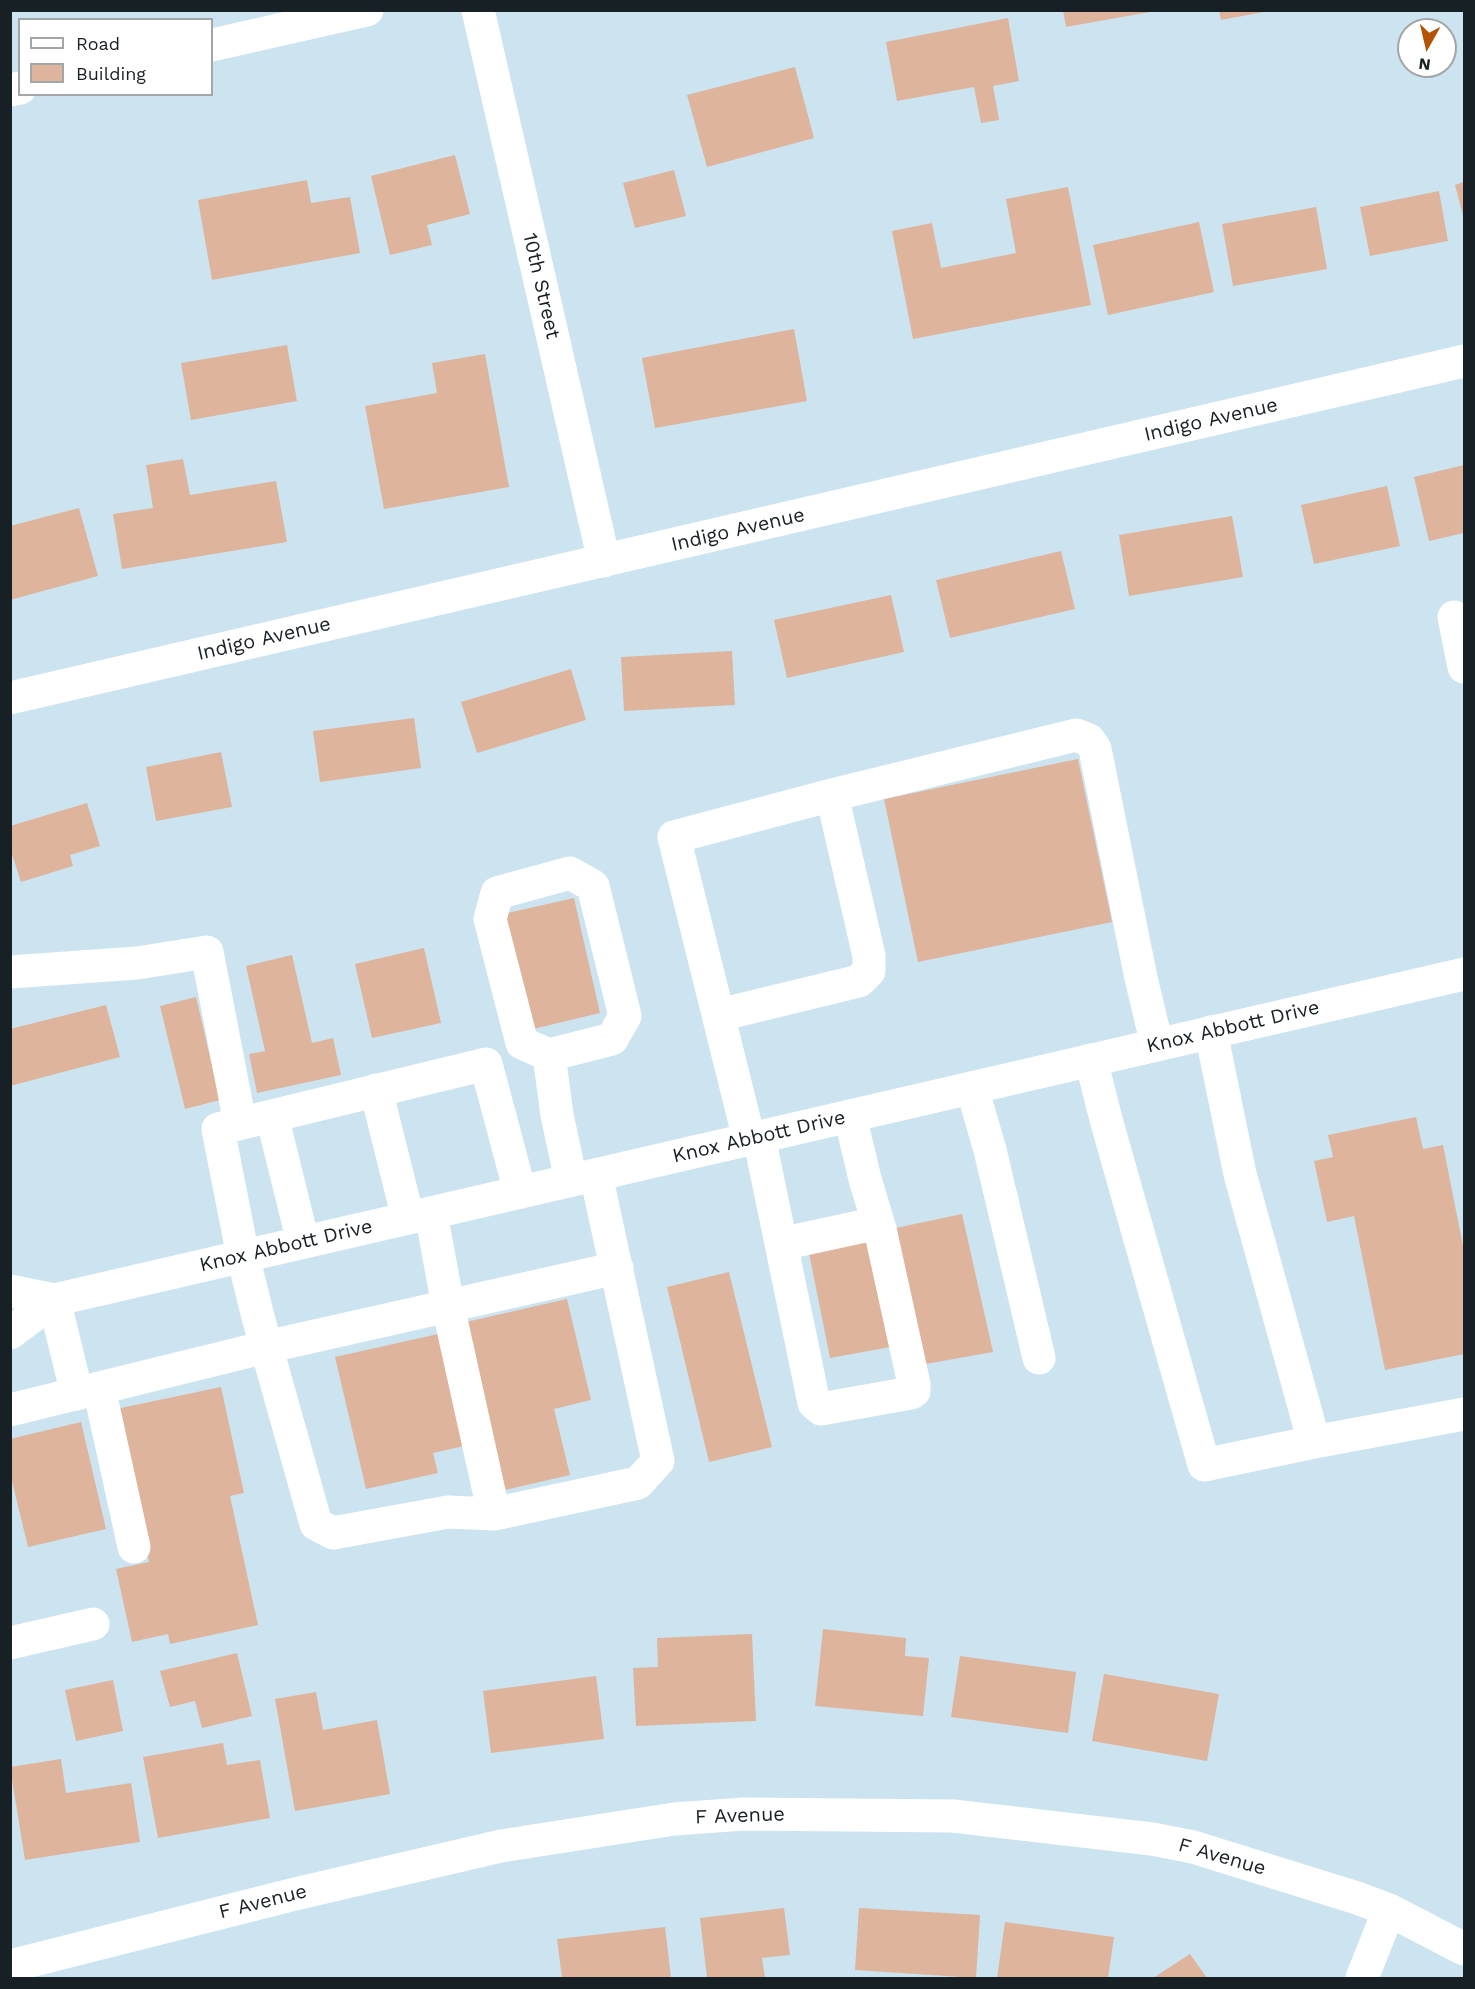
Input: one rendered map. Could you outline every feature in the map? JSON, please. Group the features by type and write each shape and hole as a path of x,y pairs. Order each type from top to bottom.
{"street":[{"path":"213,45 367,10"},
{"name":"10th Street","path":"478,10 604,561"},
{"name":"Indigo Avenue","path":"10,698 1464,361"},
{"path":"1454,617 1464,667"},
{"path":"850,1116 878,1222 915,1384 914,1391 821,1409 814,1403 781,1244 674,837 832,795 1076,735 1089,740 1095,749 1141,978 1157,1045"},
{"path":"719,1015 859,981 869,971 869,957 832,795"},
{"path":"570,873 592,886 625,1016 612,1039 549,1055 522,1043 490,919 497,893 570,873"},
{"path":"10,972 137,963 207,952 240,1123"},
{"name":"Knox Abbott Drive","path":"10,1333 54,1300 1464,974"},
{"path":"1211,1032 1240,1174 1314,1442"},
{"path":"520,1192 486,1064 218,1129 243,1256 316,1524 333,1533 448,1512 494,1514 638,1483 658,1461 617,1268 584,1177 557,1115 549,1055"},
{"path":"1091,1060 1204,1465 1464,1414"},
{"path":"972,1088 990,1150 1039,1358"},
{"path":"376,1090 420,1216 448,1306 494,1514"},
{"path":"272,1116 303,1242"},
{"path":"781,1244 878,1222"},
{"path":"10,1410 266,1347 617,1268"},
{"name":"Knox Abbott Drive","path":"10,1291 54,1300"},
{"path":"54,1300 88,1391 134,1546"},
{"path":"10,1643 93,1624"},
{"name":"F Avenue","path":"10,1966 295,1894 501,1846 674,1819 744,1814 953,1816 1152,1839 1193,1847 1357,1898 1389,1910 1464,1949"},
{"path":"1362,1978 1389,1910"}],"building":[{"path":"1063,10 1150,10 1150,12 1066,27"},
{"path":"1219,10 1264,10 1264,12 1221,20"},
{"path":"1008,18 1019,81 993,86 999,120 981,123 974,87 897,101 886,42"},
{"path":"795,67 814,138 707,167 687,95"},
{"path":"455,155 470,214 427,225 432,245 390,255 371,176"},
{"path":"674,170 686,216 635,228 623,183"},
{"path":"307,180 311,203 350,197 360,253 212,280 198,200"},
{"path":"1464,182 1464,219 1455,185"},
{"path":"1068,187 1091,305 913,339 892,231 932,223 941,268 1016,253 1006,199"},
{"path":"1439,191 1448,241 1370,256 1360,207"},
{"path":"1316,207 1327,269 1233,286 1222,224"},
{"path":"1199,222 1214,292 1108,315 1093,245"},
{"path":"794,329 807,401 655,428 642,358"},
{"path":"287,345 297,401 191,420 181,363"},
{"path":"485,354 509,487 384,509 365,406 437,393 432,363"},
{"path":"183,459 190,495 276,481 287,542 122,569 113,514 153,508 146,465"},
{"path":"1464,465 1464,533 1429,541 1414,477"},
{"path":"1387,486 1400,546 1314,564 1301,505"},
{"path":"79,508 98,576 10,600 10,526"},
{"path":"1232,516 1243,577 1129,596 1119,535"},
{"path":"1061,551 1075,609 950,638 936,580"},
{"path":"891,595 904,652 787,678 774,620"},
{"path":"732,651 735,705 624,711 621,657"},
{"path":"571,669 586,720 477,753 461,702"},
{"path":"414,718 421,768 320,782 313,731"},
{"path":"221,752 232,807 156,821 146,767"},
{"path":"1078,759 1112,922 918,962 884,799"},
{"path":"87,803 100,846 70,855 73,866 21,882 10,848 10,826"},
{"path":"574,898 600,1013 529,1030 503,914"},
{"path":"424,948 441,1023 372,1038 355,964"},
{"path":"292,955 312,1043 333,1038 341,1075 257,1093 249,1054 265,1051 246,966"},
{"path":"196,997 220,1100 185,1109 160,1006"},
{"path":"106,1005 120,1057 10,1086 10,1029"},
{"path":"1416,1117 1423,1149 1443,1145 1464,1251 1464,1354 1385,1370 1354,1216 1327,1222 1314,1161 1333,1157 1328,1135"},
{"path":"962,1214 993,1352 920,1365 891,1229"},
{"path":"875,1240 896,1346 830,1358 809,1253"},
{"path":"729,1272 772,1447 709,1462 667,1287"},
{"path":"567,1299 591,1400 554,1409 570,1475 505,1490 466,1322"},
{"path":"438,1334 464,1446 433,1453 438,1473 366,1489 335,1357"},
{"path":"221,1387 244,1493 230,1496 258,1625 170,1644 168,1634 132,1642 116,1569 149,1562 116,1409"},
{"path":"81,1422 106,1529 28,1547 10,1473 10,1439"},
{"path":"823,1629 906,1638 905,1656 929,1658 923,1716 815,1706"},
{"path":"752,1634 756,1721 636,1726 633,1668 658,1667 657,1638"},
{"path":"237,1653 252,1716 202,1728 195,1701 170,1707 160,1671"},
{"path":"960,1656 1076,1672 1068,1733 951,1717"},
{"path":"1104,1674 1219,1694 1207,1761 1092,1741"},
{"path":"596,1676 604,1739 491,1753 483,1691"},
{"path":"113,1680 123,1731 76,1741 65,1690"},
{"path":"316,1692 323,1730 377,1720 390,1794 295,1811 275,1699"},
{"path":"223,1743 227,1765 260,1760 270,1818 158,1838 143,1757"},
{"path":"61,1759 66,1793 131,1783 140,1842 25,1860 10,1767"},
{"path":"784,1908 790,1955 762,1958 765,1978 707,1978 700,1918"},
{"path":"859,1908 980,1915 976,1978 855,1970"},
{"path":"1005,1922 1114,1937 1108,1978 997,1978"},
{"path":"665,1927 671,1978 562,1978 557,1939"},
{"path":"1190,1954 1207,1978 1153,1978"}]}
